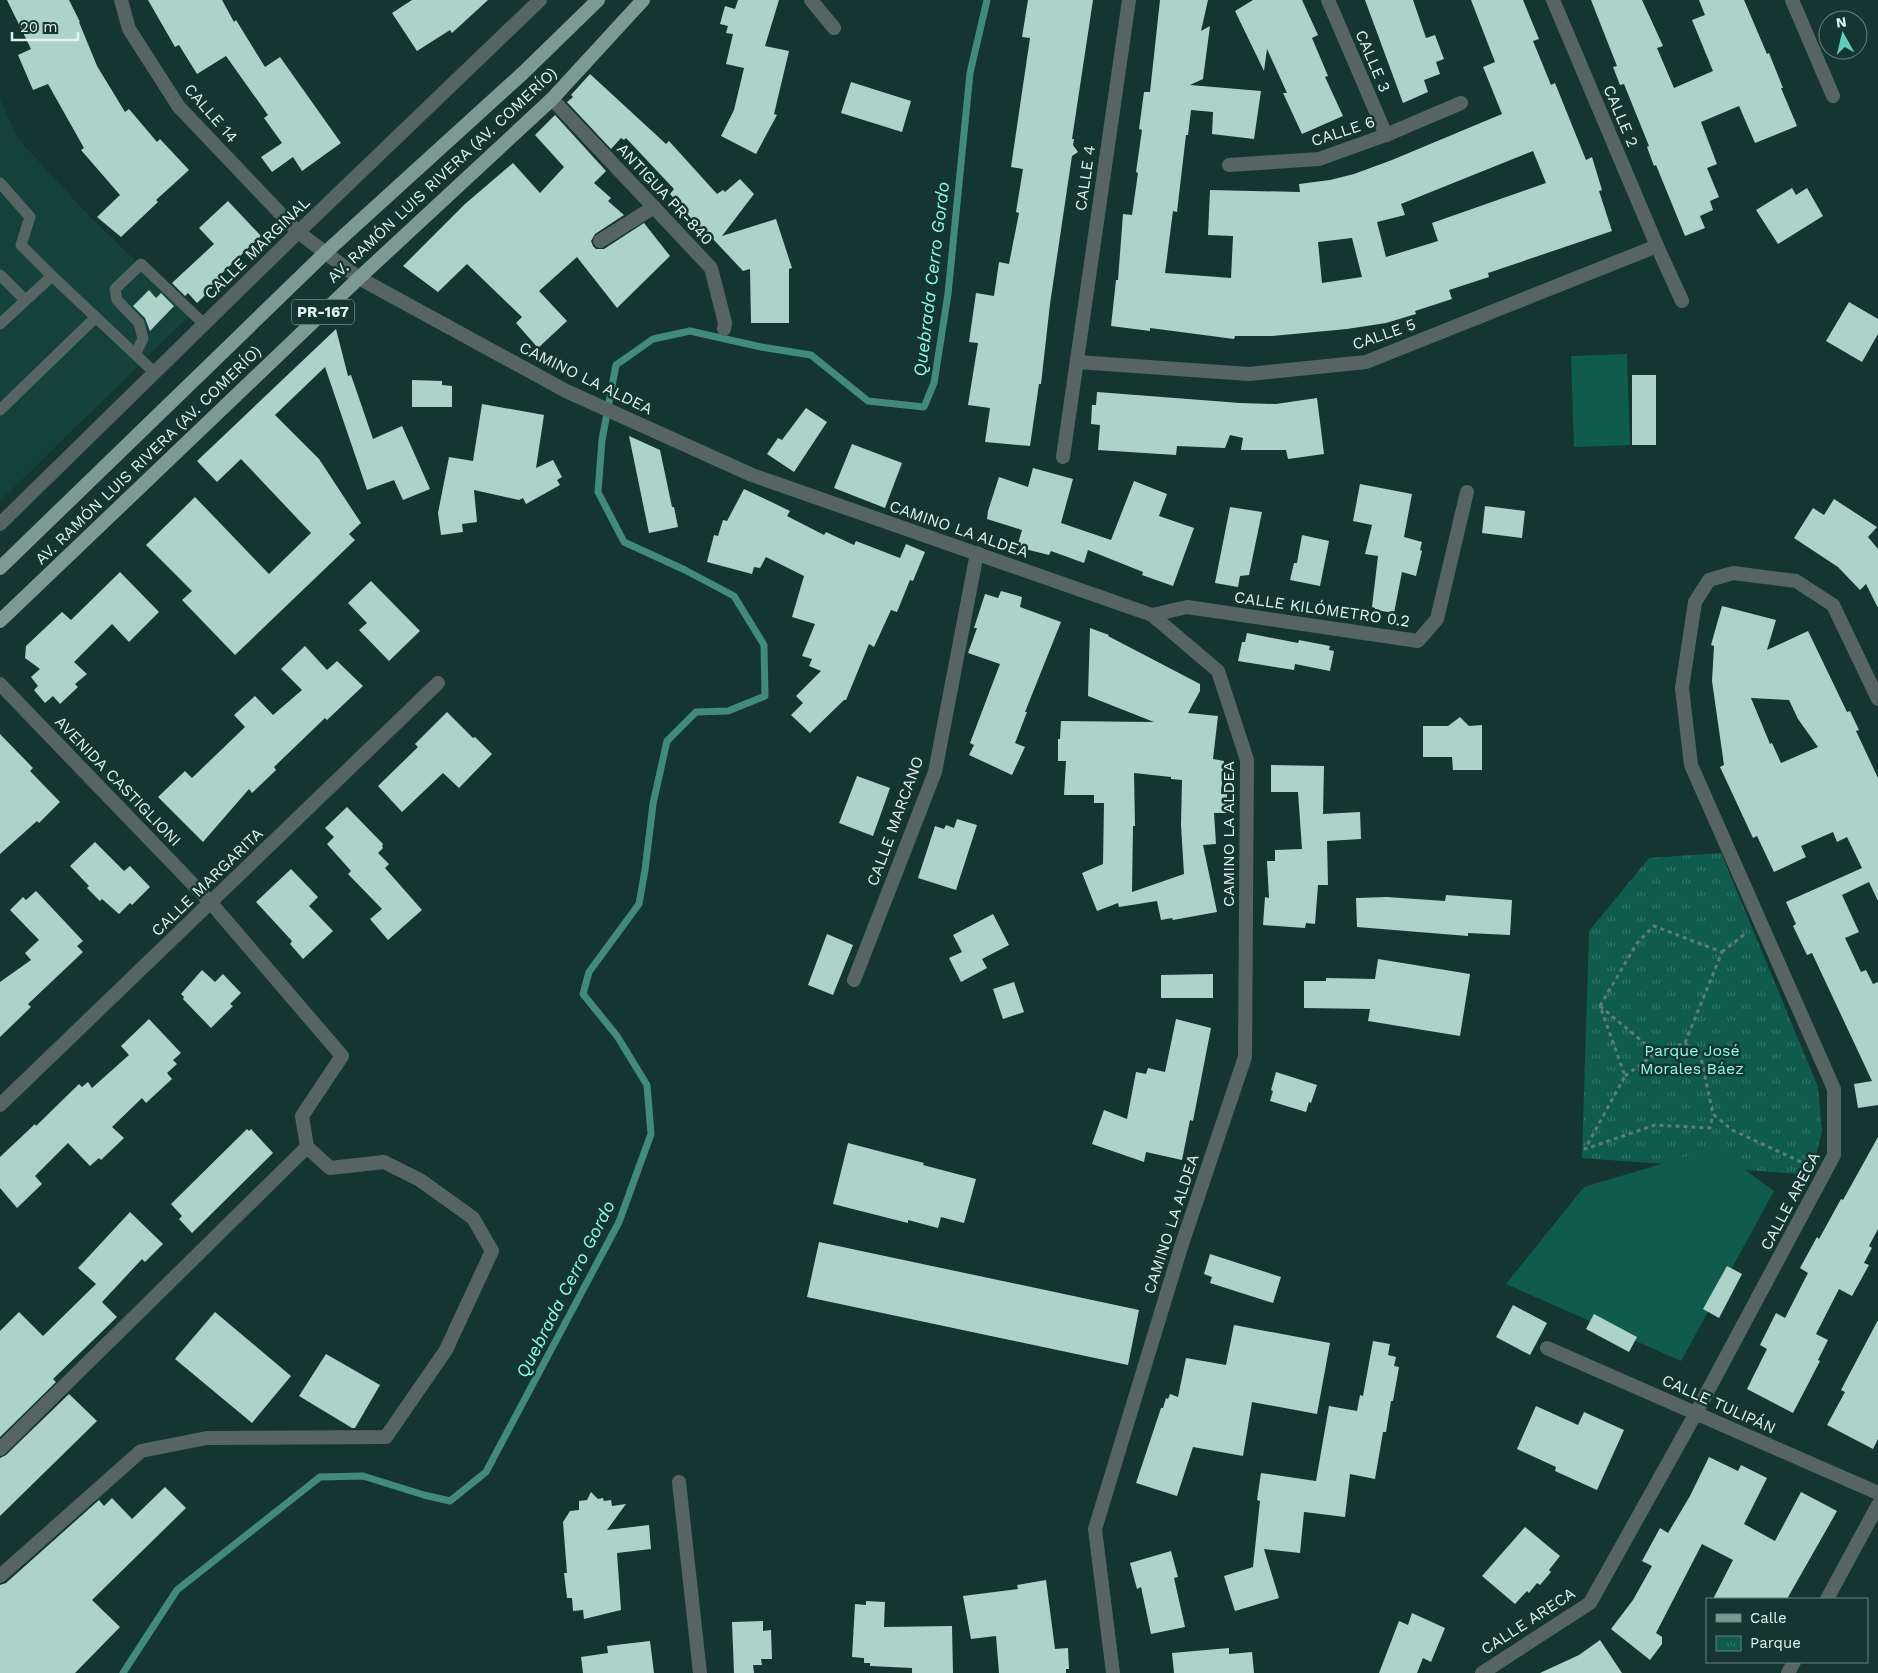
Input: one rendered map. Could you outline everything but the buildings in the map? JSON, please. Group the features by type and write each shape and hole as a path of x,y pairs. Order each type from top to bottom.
{"main road":[{"name":"AV. RAMÓN LUIS RIVERA (AV. COMERÍO)","path":"0,568 325,253 523,73 598,0"},
{"name":"AV. RAMÓN LUIS RIVERA (AV. COMERÍO)","path":"0,621 359,278 552,99 644,0"}],"street":[{"name":"CALLE 14","path":"121,0 129,29 179,107 298,232"},
{"name":"CALLE MARGINAL","path":"0,524 298,232 540,0"},
{"path":"811,0 834,28"},
{"name":"CALLE 4","path":"1063,457 1129,0"},
{"name":"CALLE 3","path":"1328,0 1386,135"},
{"name":"CALLE 2","path":"1553,0 1682,301"},
{"path":"1792,0 1833,96"},
{"name":"ANTIGUA PR-840","path":"552,99 711,268 725,322 724,329"},
{"name":"CALLE 6","path":"1228,165 1319,159 1386,135 1461,103"},
{"path":"600,241 654,208"},
{"name":"CAMINO LA ALDEA","path":"298,232 359,278 566,391 752,475 1152,615 1218,671 1247,760 1245,1057 1181,1247 1096,1529 1113,1673"},
{"name":"CALLE 5","path":"1077,362 1249,374 1366,362 1657,246"},
{"name":"CALLE KILÓMETRO 0.2","path":"1152,615 1187,608 1418,641 1437,619 1467,492"},
{"name":"CALLE MARCANO","path":"854,980 935,772 977,553"},
{"name":"CALLE ARECA","path":"1482,1673 1590,1603 1696,1413 1834,1155 1834,1089 1691,765 1682,688 1695,602 1709,580 1733,572 1796,581 1832,605 1878,700"},
{"name":"CALLE MARGARITA","path":"0,1105 438,683"},
{"name":"AVENIDA CASTIGLIONI","path":"0,684 211,902 342,1056 302,1116 307,1147"},
{"path":"0,1449 307,1147 330,1168 384,1162 420,1180 473,1218 492,1251 446,1350 386,1437 208,1438 141,1451 0,1576"},
{"name":"CALLE TULIPÁN","path":"1547,1348 1878,1493"},
{"path":"679,1482 700,1673"},
{"path":"1828,1598 1878,1504"}],"lane":[{"path":"0,183 30,217 21,245 154,372"},
{"path":"135,354 142,339 139,323 117,300 115,289 141,264 204,324"},
{"path":"0,274 25,300"},
{"path":"0,324 52,276"},
{"path":"0,410 96,317"}],"path":[{"path":"1685,1043 1700,1058 1713,1114 1710,1128 1655,1125 1585,1148 1625,1076 1656,1053 1685,1043 1722,952 1760,922"},
{"path":"1600,1006 1637,943 1654,926 1722,952"},
{"path":"1600,1006 1656,1053"},
{"path":"1600,1006 1625,1076"},
{"path":"1713,1114 1732,1130 1825,1173"}],"shaded area":[{"path":"0,100 19,140 89,216 191,314 0,501"}],"green space":[{"path":"1627,354 1630,445 1574,447 1571,356"},
{"name":"Parque José Morales Báez","path":"1721,853 1818,1087 1822,1131 1814,1165 1800,1174 1582,1158 1589,931 1649,858"},
{"path":"1715,1148 1774,1191 1681,1361 1506,1284 1584,1187"}],"waterway":[{"name":"Quebrada Cerro Gordo","path":"123,1673 177,1590 320,1477 363,1476 450,1501 486,1472 619,1222 651,1134 647,1085 617,1036 583,994 589,972 639,904 653,804 667,741 696,712 728,711 765,696 764,645 734,596 685,570 624,542 598,492 602,440 616,365 653,339 690,331 761,347 811,355 868,401 924,407 934,383 948,294 970,73 987,0"}]}
